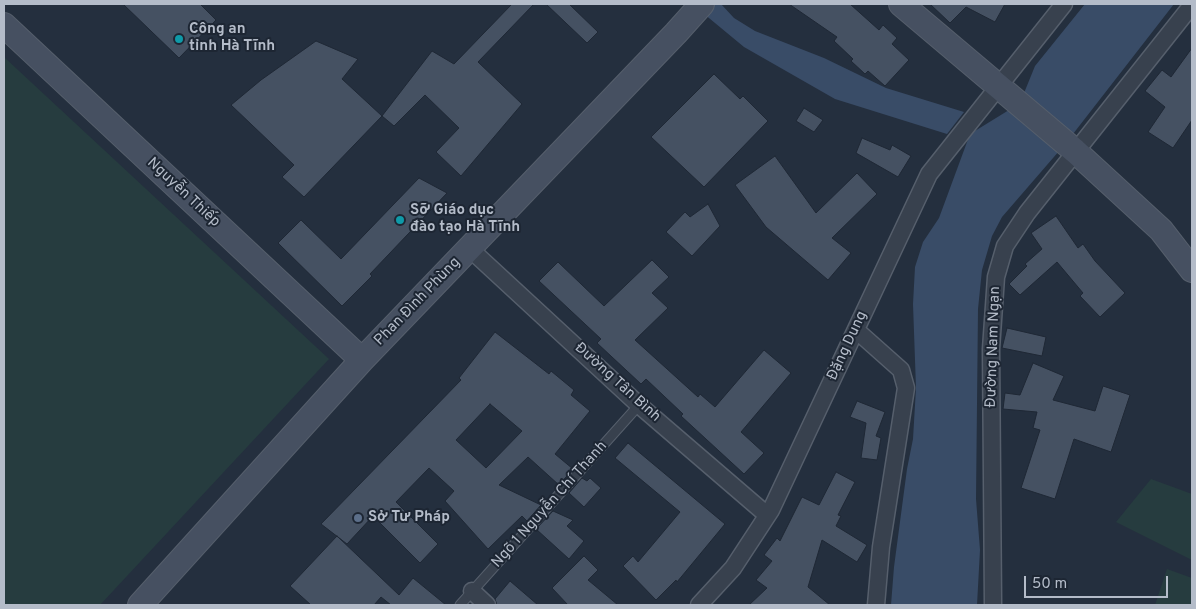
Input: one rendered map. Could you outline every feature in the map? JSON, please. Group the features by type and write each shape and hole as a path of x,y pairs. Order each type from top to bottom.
{"street":[{"path":"901,4 1075,152 1162,230 1192,270"},
{"name":"Đặng Dung","path":"699,605 733,568 767,515 929,174 1064,4"},
{"name":"Đường Nam Ngạn","path":"993,605 991,349 996,277 1005,246 1027,213 1192,5"},
{"name":"Phan Đình Phùng","path":"140,605 362,360 697,8"},
{"name":"Nguyễn Thiếp","path":"4,25 362,360"},
{"path":"1162,230 1192,246"},
{"name":"Đường Tân Bình","path":"470,248 639,405 767,515"},
{"path":"856,330 901,370 906,388 881,547 876,605"},
{"path":"472,591 487,605"}],"lane":[{"name":"Ngõ 1 Nguyễn Chí Thanh","path":"460,605 639,405"}],"green space":[{"path":"4,57 329,359 100,605 4,605"},
{"path":"1151,479 1192,494 1192,560 1116,522"},
{"path":"1167,569 1192,578 1192,605 1155,605"}],"water":[{"path":"692,4 721,4 734,18 755,31 824,58 886,88 964,112 947,134 835,99 744,47"},
{"path":"1085,4 1174,4 1066,143 1002,217 992,236 982,270 978,309 976,499 980,550 977,605 891,605 894,567 907,469 913,439 916,388 913,304 915,267 923,242 939,218 970,134 1009,110 1022,98 1035,66"}],"building":[{"name":"Công an tỉnh Hà Tĩnh","path":"123,4 200,4 216,20 179,58"},
{"path":"512,4 534,4 478,62 522,104 461,176 436,152 459,128 425,95 394,126 382,116 432,51 454,64"},
{"path":"546,4 569,4 598,32 587,43"},
{"path":"789,4 850,4 879,30 883,25 897,38 892,44 909,60 885,86 868,71 865,74 851,61 853,59 834,41 837,37"},
{"path":"930,4 1005,4 995,22 966,7 950,23"},
{"path":"316,41 358,59 342,79 382,116 304,197 282,177 294,165 231,105 261,80"},
{"path":"1192,48 1192,120 1173,148 1148,132 1165,107 1145,91 1162,70 1171,77"},
{"path":"714,74 740,99 743,96 768,121 704,187 651,137"},
{"path":"804,108 823,120 814,132 796,121"},
{"path":"862,138 890,150 892,145 911,156 898,177 856,153"},
{"path":"775,156 816,213 857,173 877,194 832,238 851,253 828,280 766,227 735,185"},
{"path":"419,178 447,193 370,274 372,276 342,306 278,243 301,220 341,259"},
{"path":"708,204 720,226 692,256 666,232 685,212 690,217"},
{"path":"1056,216 1078,248 1083,244 1095,261 1125,293 1100,317 1080,296 1083,293 1057,262 1020,295 1009,284 1027,266 1025,264 1042,249 1031,233"},
{"path":"652,260 669,277 652,293 668,308 635,340 698,397 700,394 715,407 764,350 791,373 741,432 764,453 744,474 681,416 683,414 646,379 641,384 597,343 601,339 539,281 558,262 604,306"},
{"path":"1007,328 1046,337 1042,356 1002,348"},
{"path":"495,332 549,374 551,371 574,390 571,395 590,411 555,454 573,469 559,485 528,457 499,485 541,505 527,521 522,516 488,549 445,501 454,491 429,468 396,502 438,544 420,563 373,516 347,544 321,524 461,380 459,378","holes":["490,404 522,431 486,468 456,440"]},
{"path":"1033,363 1064,376 1053,400 1095,411 1103,386 1130,395 1111,452 1074,439 1055,499 1021,488 1040,430 1033,428 1037,412 1003,409 1005,393 1020,395"},
{"path":"857,401 885,412 876,436 881,438 877,460 861,458 866,423 850,417"},
{"path":"628,443 725,524 677,582 676,580 656,600 623,566 633,556 638,562 680,512 615,458"},
{"path":"836,472 855,482 838,515 841,516 836,526 867,545 857,562 822,540 808,587 830,605 749,605 767,588 756,580 772,561 764,555 777,538 780,541 802,497 819,505"},
{"path":"582,478 587,481 590,478 601,488 584,507 569,493"},
{"path":"553,511 573,520 567,526 584,541 569,559 536,529"},
{"path":"337,536 399,595 413,578 446,605 391,605 381,597 374,605 311,605 290,586"},
{"path":"584,556 598,570 588,580 618,605 568,605 552,588"},
{"path":"510,581 538,605 497,605 495,599"}],"place":[{"name":"Công an tỉnh Hà Tĩnh","path":"179,39"},
{"name":"Sỡ Giáo dục đào tạo Hà Tĩnh","path":"400,220"},
{"name":"Sở Tư Pháp","path":"358,518"}]}
